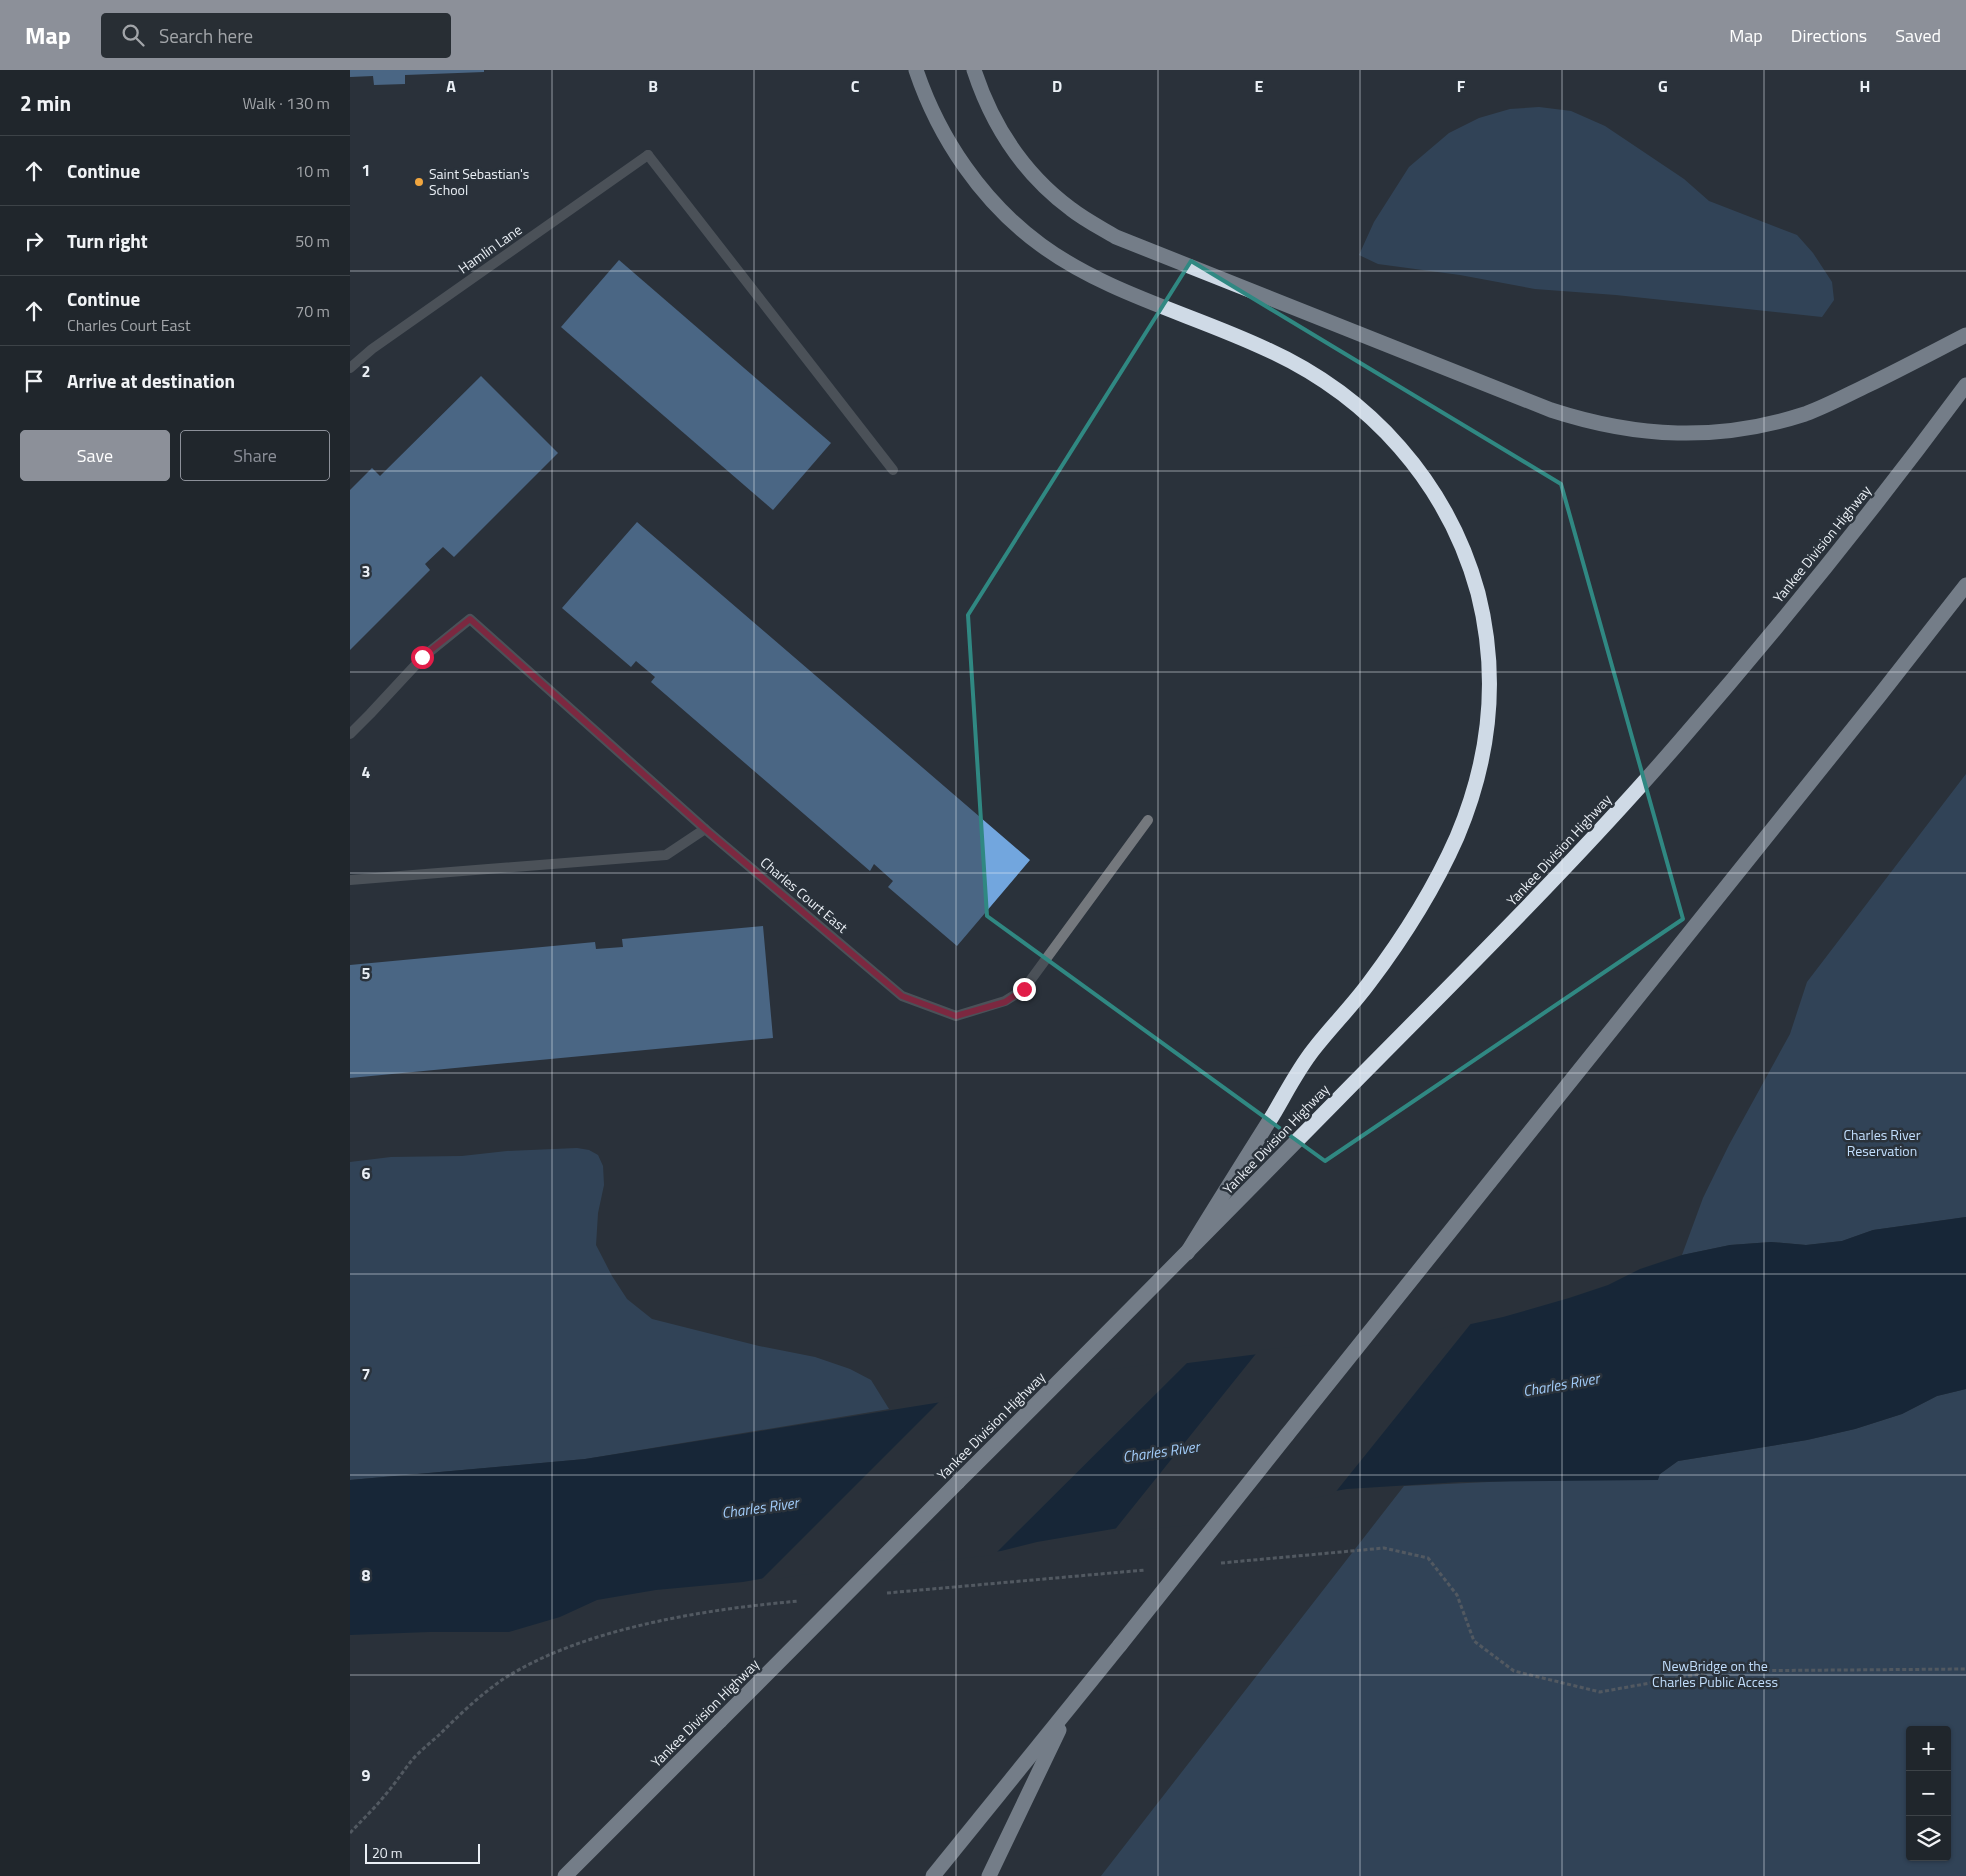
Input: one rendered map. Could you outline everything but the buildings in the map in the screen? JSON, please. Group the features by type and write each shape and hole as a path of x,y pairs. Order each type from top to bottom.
{"highway":[{"path":"916,70 941,127 971,175 991,199 1040,244 1098,279 1264,348 1293,362 1347,396 1372,418 1406,455 1434,492 1450,519 1472,572 1479,600 1489,656 1489,716 1479,773 1457,835 1442,868 1402,936 1368,985 1312,1051 1187,1254"},
{"path":"974,70 981,92 1002,134 1033,175 1071,209 1116,237 1551,410 1584,421 1619,429 1693,434 1729,431 1770,424 1806,413 1840,399 1966,334"},
{"name":"Yankee Division Highway","path":"565,1876 1187,1254 1585,847 1783,620 1966,385"},
{"path":"933,1876 1902,668 1966,585"},
{"path":"989,1876 1070,1706"}],"street":[{"name":"Hamlin Lane","path":"350,368 372,350 648,155 893,470"},
{"name":"Charles Court East","path":"350,734 422,657 470,619 705,829 902,996 956,1016 1005,1002 1024,989 1148,820"},
{"path":"350,880 666,855 705,829"}],"path":[{"path":"1339,1552 1384,1548 1428,1558 1457,1595 1474,1641 1514,1671 1600,1692 1717,1671 1966,1669"}],"highlighted area":[{"path":"1191,261 1561,484 1683,919 1325,1161 987,916 968,615"}],"green space":[{"path":"1539,107 1571,111 1605,126 1684,179 1709,201 1797,235 1813,253 1832,282 1834,300 1822,317 1616,295 1535,289 1460,275 1378,264 1359,255 1374,222 1409,167 1449,133 1479,118 1510,109"},
{"name":"Charles River Reservation","path":"1966,774 1966,1217 1873,1230 1842,1241 1806,1245 1771,1242 1730,1245 1682,1255 1703,1198 1729,1145 1790,1034 1807,982"},
{"path":"577,1148 589,1150 598,1155 603,1166 604,1185 598,1213 596,1245 612,1276 627,1299 652,1319 759,1346 815,1357 850,1369 871,1380 889,1409 585,1459 350,1480 350,1162 391,1157 462,1156 507,1151"},
{"name":"NewBridge on the Charles Public Access","path":"1966,1389 1966,1876 1101,1876 1404,1486 1660,1474 1678,1461 1807,1440 1855,1429 1902,1414 1937,1396"}],"water":[{"name":"Charles River","path":"1966,1217 1966,1389 1937,1396 1902,1414 1855,1429 1807,1440 1678,1461 1660,1474 1658,1480 1460,1482 1347,1489 1037,1542 1001,1551 800,1572 743,1582 656,1590 597,1600 560,1617 509,1632 350,1635 350,1480 585,1459 1180,1364 1439,1331 1503,1317 1569,1298 1608,1285 1640,1269 1682,1255 1730,1245 1771,1242 1806,1245 1842,1241 1873,1230"}],"pier":[{"path":"1473,1321 1334,1494 1267,1507 1205,1524 1113,1532 1259,1350 1345,1342 1439,1329"},
{"path":"1190,1360 994,1555 801,1575 759,1582 943,1398 1077,1373"}],"place":[{"name":"Saint Sebastian's School","path":"419,182"}],"route":[{"path":"422,657 470,619 705,829 902,996 956,1016 1005,1002 1024,989"}]}
